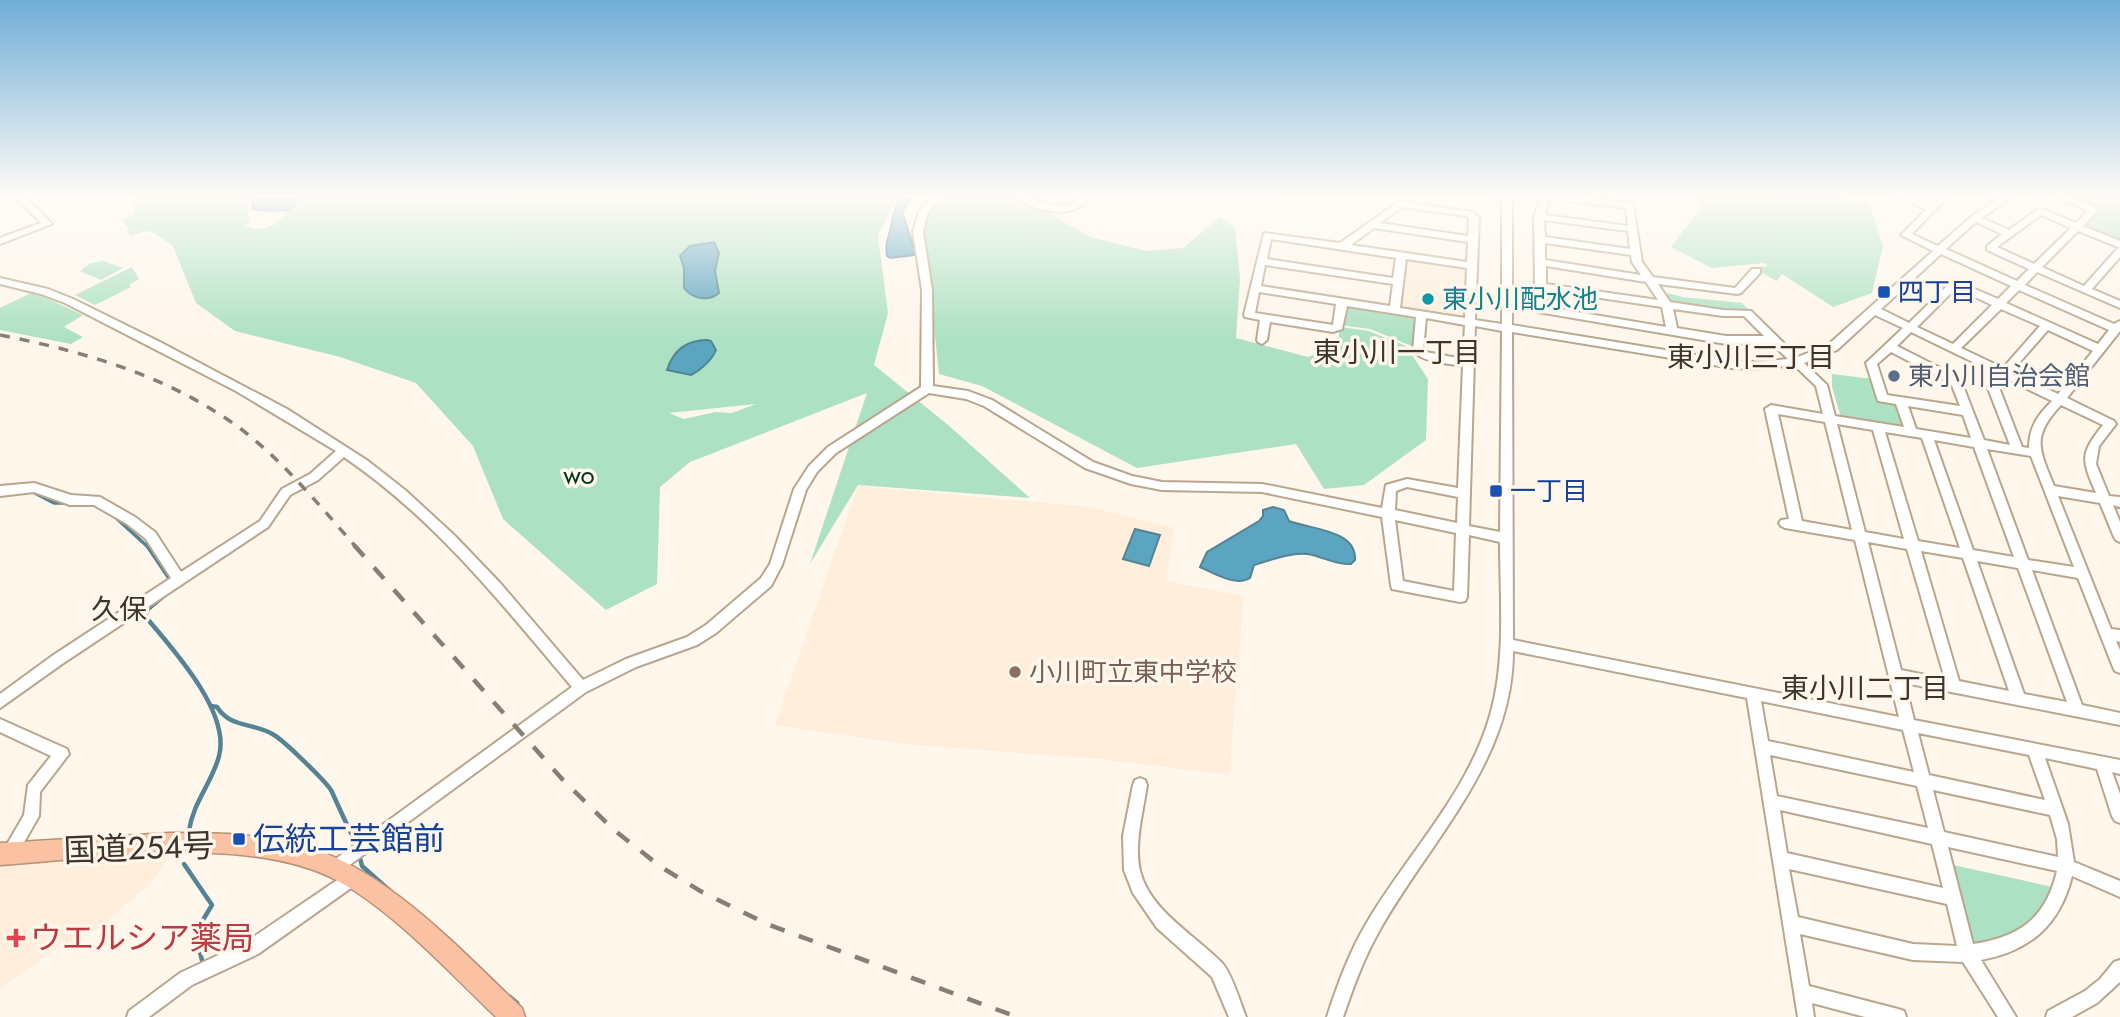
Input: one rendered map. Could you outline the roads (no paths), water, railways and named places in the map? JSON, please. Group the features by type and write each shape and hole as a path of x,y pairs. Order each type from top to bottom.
{"highway":[{"name":"国道254号","path":"5,854 188,844 241,845 306,857 344,873 383,898 513,1017"}],"street":[{"path":"920,243 927,286 927,389"},
{"path":"1265,243 1248,313 1252,317 1333,329 1338,327 1342,302"},
{"path":"1321,243 1471,266"},
{"path":"1343,247 1348,243"},
{"path":"1463,494 1407,483 1390,488 1388,516 1397,584 1460,597 1472,243"},
{"path":"1335,1017 1346,980 1366,939 1469,783 1487,750 1503,700 1507,538 1507,243"},
{"path":"1541,243 1542,310 1726,340 1773,339"},
{"path":"1571,243 1635,253"},
{"path":"1634,243 1635,253 1646,277 1667,305 1672,331"},
{"path":"1923,243 2117,326 2101,350 2042,418 2035,435 2035,453 2083,574 2113,634 2120,667"},
{"path":"1255,288 1741,366 1798,362 1814,358 1833,347 1947,243"},
{"path":"1996,243 1990,248 2120,305"},
{"path":"1954,349 2060,243"},
{"path":"2086,290 2120,251"},
{"path":"1395,310 1401,255"},
{"path":"1261,261 1398,282"},
{"path":"1541,262 1646,277 1688,286 1737,291 1756,271"},
{"path":"0,281 44,291 69,301 271,407 344,451 402,494 448,536 582,688"},
{"path":"1965,411 1882,398 1871,363 1955,284 2101,350"},
{"path":"1540,286 1723,313 1747,313 1821,385 1968,955 2008,1017"},
{"path":"1874,310 2110,425 2093,445 2090,455 2094,477 2120,537"},
{"path":"1421,314 1418,351 1423,355 1468,363"},
{"path":"1262,340 1265,319"},
{"path":"1622,323 1626,346"},
{"path":"2004,373 2048,325"},
{"path":"1890,347 1956,381 2077,710"},
{"path":"1984,364 2018,451"},
{"path":"135,1017 186,979 252,948 582,688 631,663 692,641 711,629 766,582 776,565 800,489 813,469 841,444 927,389 968,395 988,403 1088,465 1131,480 1162,486 1262,488 1388,516 1507,538"},
{"path":"1901,401 1912,433"},
{"path":"2035,453 1771,409 1790,523 2083,574"},
{"path":"1878,427 1954,687"},
{"path":"1927,436 2019,699"},
{"path":"0,702 57,660 264,524 286,492 314,477 344,451"},
{"path":"0,491 34,487 70,500 96,500 142,528 156,542 167,566 179,579"},
{"path":"2049,490 2120,502"},
{"path":"1506,644 2120,767"},
{"path":"1896,675 2120,719"},
{"path":"1753,694 1806,1017"},
{"path":"0,725 62,754 33,790 31,816 5,854"},
{"path":"1760,746 2054,808"},
{"path":"1790,922 1834,935 1918,953 1968,955 2008,946 2037,928 2056,902 2066,866 2063,838 2034,749"},
{"path":"2102,763 2120,816"},
{"path":"1139,785 1131,836 1132,870 1142,893 1163,922 1218,971 1238,1017"},
{"path":"1770,802 2066,866 2120,888"},
{"path":"1780,859 1953,898"},
{"path":"2054,1017 2087,1002 2109,985 2120,968"},
{"path":"1801,992 1898,1017"}],"water":[{"path":"715,243 719,253 715,271 719,293 715,296 696,297 684,288 684,268 680,256 690,246"},
{"path":"887,243 912,243 915,251 914,255 890,258 887,256"},
{"path":"711,341 716,350 699,370 691,375 667,370 681,348 693,342"},
{"path":"1273,507 1284,510 1289,521 1341,537 1354,550 1355,560 1351,564 1345,564 1308,554 1288,555 1254,565 1250,578 1238,581 1200,567 1207,552 1259,521 1263,510"},
{"path":"1135,529 1160,535 1149,566 1123,559"}],"waterway":[{"path":"29,490 54,503 68,503"},
{"path":"114,516 148,547"},
{"path":"147,545 170,579"},
{"path":"166,594 148,609 145,616 197,682 216,720 220,739 216,766 194,811 189,831"},
{"path":"211,706 217,707 229,719 274,735 305,762 332,792 358,846"},
{"path":"359,854 362,866 389,890"},
{"path":"184,864 212,905 195,933 203,964"},
{"path":"510,997 517,1003"}],"railway":[{"path":"0,335 64,349 126,368 214,410 272,456 356,547"},
{"path":"354,545 563,780 614,830 661,867 702,892 767,924 1017,1017"}],"place":[{"name":"四丁目","path":"1884,292"},
{"name":"東小川配水池","path":"1428,299"},
{"name":"東小川自治会館","path":"1894,376"},
{"name":"一丁目","path":"1496,491"},
{"name":"小川町立東中学校","path":"1015,672"},
{"name":"伝統工芸館前","path":"239,839"},
{"name":"ウエルシア薬局","path":"16,938"}],"district":[{"name":"東小川一丁目","path":"1397,352"},
{"name":"東小川三丁目","path":"1751,357"},
{"name":"久保","path":"119,609"},
{"name":"東小川二丁目","path":"1865,688"}],"park label":[{"name":"wo","path":"579,475"}]}
